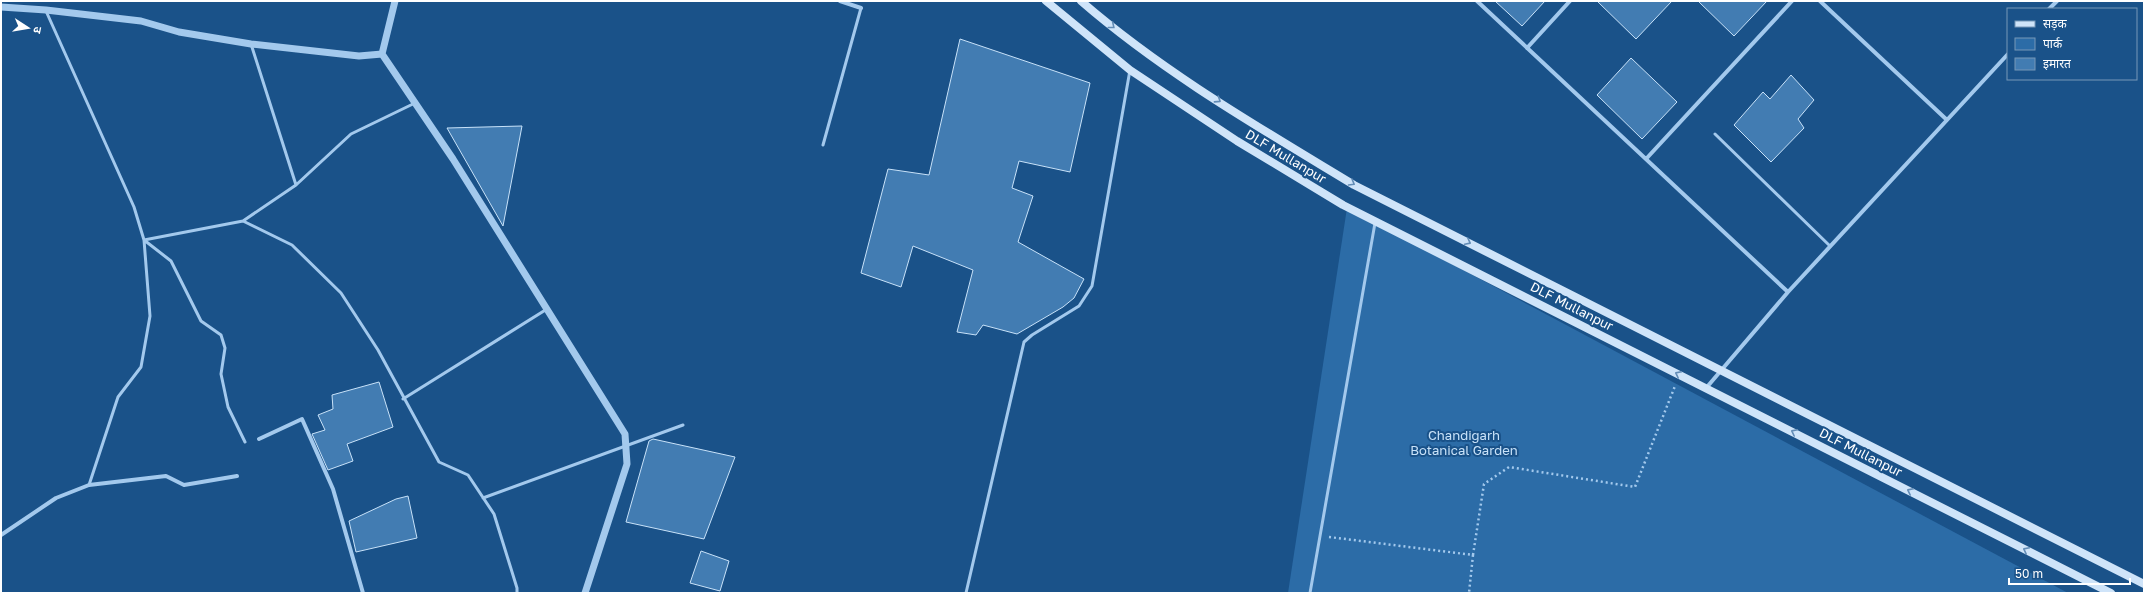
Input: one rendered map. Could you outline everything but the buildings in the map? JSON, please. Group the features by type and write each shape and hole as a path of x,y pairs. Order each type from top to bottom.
{"main road":[{"name":"DLF Mullanpur","path":"1046,1 1130,70 1237,141 1343,205 1707,387 2111,593"},
{"name":"DLF Mullanpur","path":"1081,1 1143,51 1249,121 1354,185 2144,584"}],"street":[{"path":"395,1 382,54 415,102 548,308 625,434 627,464 584,593"},
{"path":"840,1 861,8"},
{"path":"1477,1 1788,292"},
{"path":"1527,48 1570,1"},
{"path":"1646,158 1792,1"},
{"path":"1820,1 1947,120"},
{"path":"1,7 46,10 141,21 179,32 251,44 359,56 382,54"},
{"path":"1707,387 1788,292 2007,55"},
{"path":"259,439 302,419 333,489 363,593"},
{"path":"1,535 56,498 89,485 166,476 184,485 238,476"}],"lane":[{"path":"823,145 861,8"},
{"path":"46,10 134,207 144,240 150,316 141,367 118,397 89,485"},
{"path":"251,44 296,185"},
{"path":"966,593 1024,342 1032,335 1079,306 1092,286 1130,70"},
{"path":"144,240 242,220 296,185 351,134 415,102"},
{"path":"1715,134 1830,246"},
{"path":"242,220 292,246 341,293 378,350 403,399 439,462 468,475 494,514 517,588 517,593"},
{"path":"1310,593 1376,221"},
{"path":"144,240 171,261 201,321 221,335 225,348 221,374 228,407 245,442"},
{"path":"403,399 548,308"},
{"path":"483,498 683,424"}],"path":[{"path":"1469,593 1473,555 1484,484 1509,466 1635,487 1680,374"},
{"path":"1320,536 1473,555"}],"green space":[{"name":"Chandigarh Botanical Garden","path":"1347,208 2068,593 1288,593"}]}
